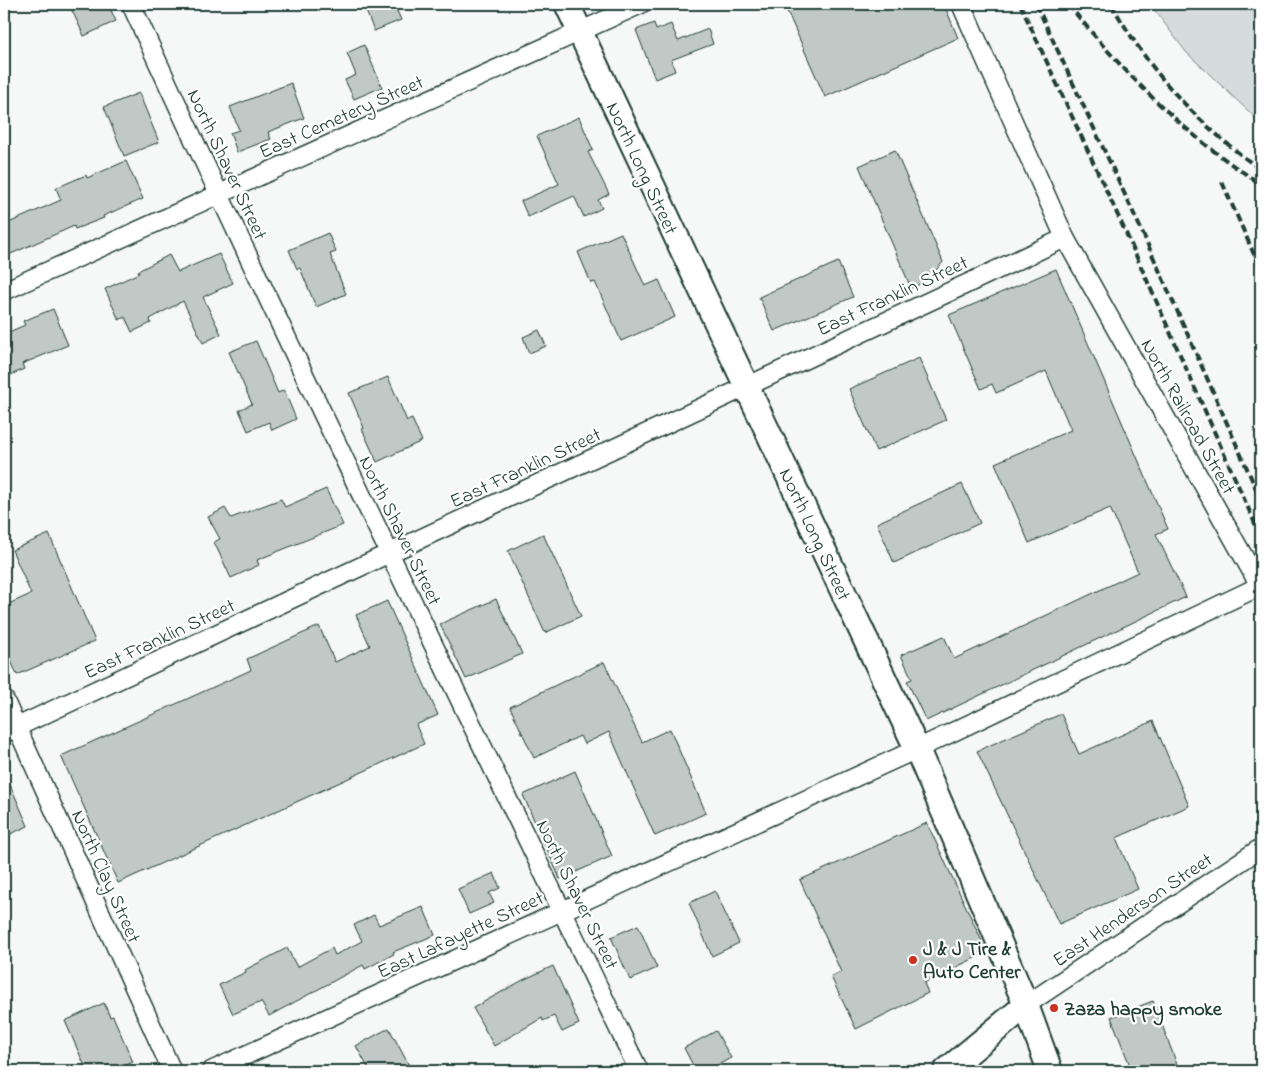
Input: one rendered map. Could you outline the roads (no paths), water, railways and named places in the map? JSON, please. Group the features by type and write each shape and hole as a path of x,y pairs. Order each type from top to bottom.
{"street":[{"name":"North Shaver Street","path":"131,4 389,554 640,1071"},
{"name":"North Long Street","path":"567,4 917,749 1026,1005 1050,1071"},
{"name":"East Cemetery Street","path":"4,291 641,4"},
{"name":"North Railroad Street","path":"917,749 1260,586 1065,238 961,4"},
{"name":"East Franklin Street","path":"10,730 1065,238"},
{"name":"North Clay Street","path":"4,699 10,730 172,1071"},
{"name":"East Lafayette Street","path":"211,1071 917,749"},
{"name":"East Henderson Street","path":"1026,1005 1261,848"},
{"path":"946,1071 1026,1005"}],"railway":[{"path":"1020,4 1126,233 1261,537"},
{"path":"1036,4 1140,227 1261,500"},
{"path":"1068,4 1111,54 1157,102 1207,146 1261,184"},
{"path":"1111,4 1134,40 1167,85 1212,131 1261,170"},
{"path":"1222,182 1261,270"}],"place":[{"name":"J & J Tire & Auto Center","path":"913,960"},
{"name":"Zaza happy smoke","path":"1054,1008"}]}
